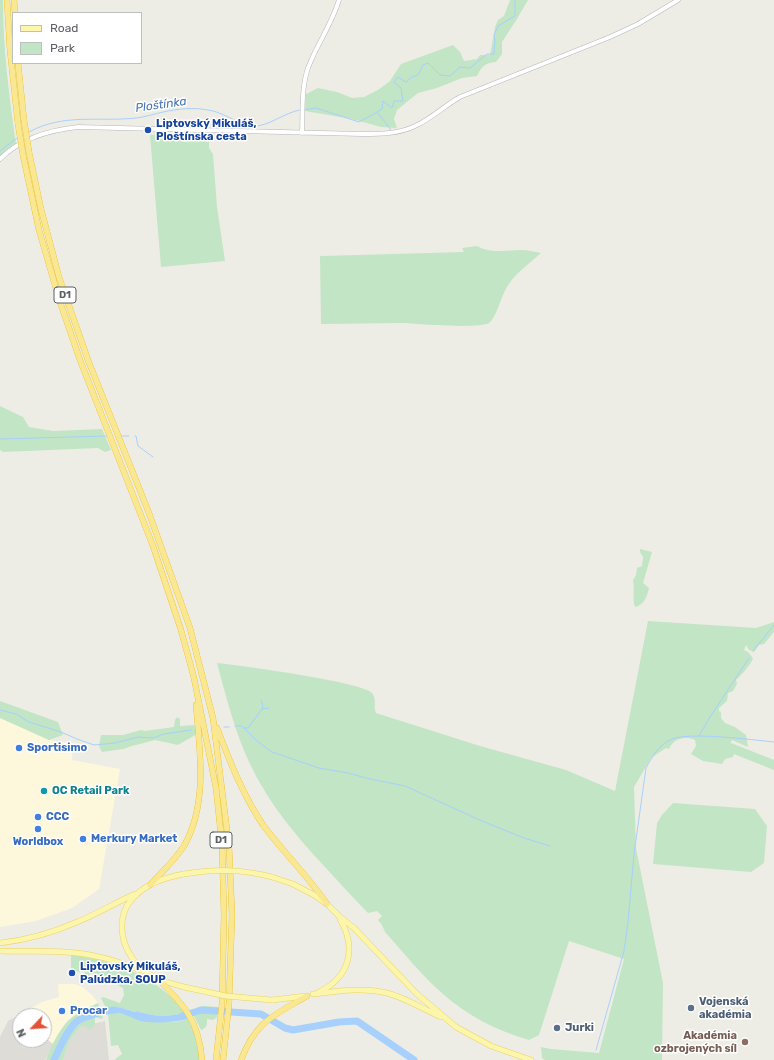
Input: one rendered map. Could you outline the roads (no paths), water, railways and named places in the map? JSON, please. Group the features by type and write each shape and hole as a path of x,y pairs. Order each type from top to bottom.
{"highway":[{"name":"D1","path":"7,0 10,50 18,124 39,230 53,279 80,360 153,546 181,630 194,678 216,788 222,845 224,915 222,1004 216,1060"},
{"path":"14,0 15,12"},
{"name":"D1","path":"18,64 24,120 30,152 41,209 59,277 86,354 149,513 190,628 213,718 229,846 232,915 229,1004 223,1060"},
{"path":"150,885 184,846 192,829 197,813 200,792 200,754 194,678"},
{"path":"213,718 234,771 256,813 270,834 318,890 327,904"},
{"path":"157,978 178,998 186,1010 197,1031 202,1060"},
{"path":"241,1060 253,1036 268,1019 307,996"}],"main road":[{"path":"0,943 37,936 62,928 84,919 166,878 184,874 228,870 254,872 293,884 327,904 354,928 417,994 447,1020 463,1031 491,1046 532,1060"},
{"path":"138,893 126,910 122,922 122,935 130,955 146,972"},
{"path":"314,994 328,987 337,980 348,962 350,951 349,940 345,927 339,916"},
{"path":"0,951 68,952 86,954 108,959 184,987 226,996 272,1000 354,990 386,993 401,998 447,1020"}],"street":[{"path":"302,133 304,84 309,66 332,21 339,0"},
{"path":"0,159 17,146 34,137 55,130 78,127 372,134 410,129 460,97 610,37 638,24 678,0"}],"water":[{"path":"113,1007 135,1012 137,1011 166,1016 185,1013 188,1019 168,1022 147,1022 137,1020 123,1014 113,1012 108,1013 106,1008"}],"waterway":[{"name":"Ploštínka","path":"303,110 316,108 359,122 382,109 383,101 392,108 394,101 403,101 401,88 394,82 398,77 406,82 412,77 418,75 423,65 428,63 440,75 450,76 460,67 470,68 487,54 494,54 494,35 498,26 515,16 515,0"},
{"name":"Ploštínka","path":"29,132 42,126 68,120 136,118 180,109 202,109 214,111 242,123 259,126 289,113 300,110"},
{"path":"378,113 391,130"},
{"name":"Ploštínka","path":"0,151 17,138"},
{"path":"0,439 107,436"},
{"path":"120,436 129,436"},
{"path":"135,436 138,446 153,457"},
{"path":"753,651 774,625"},
{"path":"699,736 749,658"},
{"path":"261,700 263,706 262,709"},
{"path":"244,728 248,728 262,709 269,708"},
{"path":"0,710 16,714 29,722 61,732 94,745 115,743 138,737 153,738 164,734 191,730"},
{"path":"235,726 241,726"},
{"path":"242,726 257,741 272,752 319,768 405,786 482,821 524,838 550,846"},
{"path":"224,727 229,727"},
{"path":"596,1050 624,951 634,854 646,768 662,745 678,737 704,736 774,742"},
{"path":"54,1060 66,1035 76,1022 95,1014 115,1010"},
{"path":"182,1016 201,1010 261,1014 285,1028 293,1030 339,1022 357,1021 414,1060"}],"place":[{"name":"Liptovský Mikuláš, Ploštínska cesta","path":"148,130"},
{"name":"Sportisimo","path":"19,748"},
{"name":"OC Retail Park","path":"44,791"},
{"name":"CCC","path":"38,817"},
{"name":"Worldbox","path":"38,829"},
{"name":"Merkury Market","path":"83,839"},
{"name":"Liptovský Mikuláš, Palúdzka, SOUP","path":"72,973"},
{"name":"Vojenská akadémia","path":"691,1008"},
{"name":"Procar","path":"62,1011"},
{"name":"Jurki","path":"557,1028"},
{"name":"Akadémia ozbrojených síl","path":"745,1042"}]}
